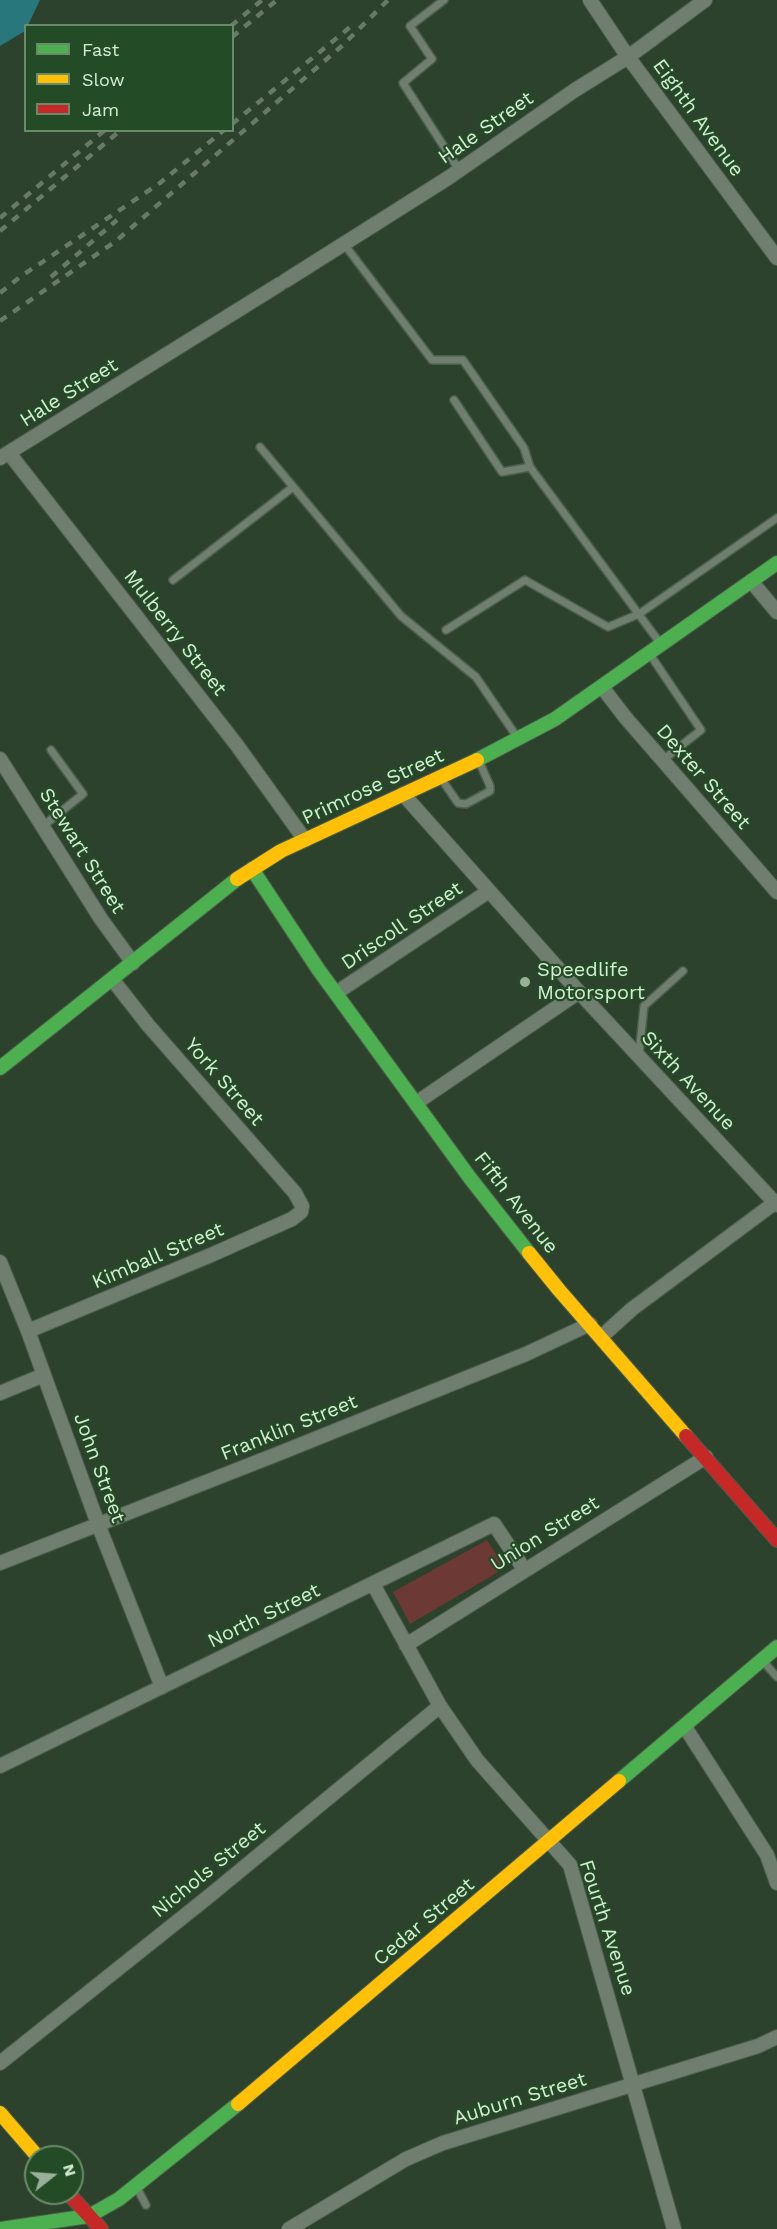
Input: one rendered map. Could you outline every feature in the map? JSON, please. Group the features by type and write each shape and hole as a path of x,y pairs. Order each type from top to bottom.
{"street":[{"name":"Eighth Avenue","path":"590,0 628,57 777,258"},
{"name":"Hale Street","path":"5,456 459,170 575,90 628,57 705,0"},
{"name":"Mulberry Street","path":"5,456 229,735 305,840"},
{"name":"Primrose Street","path":"0,1068 227,885 305,840 478,759 570,709 777,563"},
{"path":"751,581 777,612"},
{"name":"Dexter Street","path":"602,687 625,717 777,892"},
{"name":"Stewart Street","path":"0,759 101,919 133,963"},
{"name":"Sixth Avenue","path":"403,794 579,992 776,1203"},
{"name":"Fifth Avenue","path":"252,869 336,993 470,1178 559,1290 777,1540"},
{"name":"Driscoll Street","path":"336,993 489,891"},
{"name":"York Street","path":"112,980 148,1025 295,1193 302,1206 301,1212"},
{"path":"416,1103 579,992"},
{"path":"601,1337 632,1309 776,1203"},
{"name":"Kimball Street","path":"28,1331 211,1255 292,1219 301,1212"},
{"name":"John Street","path":"0,1262 162,1687"},
{"name":"Franklin Street","path":"0,1563 526,1354 590,1324"},
{"path":"0,1393 44,1375"},
{"name":"Union Street","path":"406,1645 706,1457"},
{"name":"North Street","path":"0,1766 494,1524 524,1569"},
{"name":"Fourth Avenue","path":"373,1584 440,1706 477,1760 570,1865 675,2229"},
{"name":"Cedar Street","path":"89,2217 119,2199 209,2129 777,1647"},
{"name":"Nichols Street","path":"0,2063 208,1897 440,1706"},
{"path":"684,1727 767,1855 777,1883"},
{"name":"Auburn Street","path":"289,2229 406,2159 444,2143 758,2046 777,2037"},
{"path":"0,2113 28,2145"},
{"path":"78,2205 101,2229"},
{"path":"0,2229 89,2217"}],"lane":[{"path":"444,0 410,26 432,59 404,82 459,170"},
{"path":"344,244 432,360 463,360 524,448 530,467 661,645"},
{"path":"454,400 502,472 530,467"},
{"path":"260,447 401,616 476,677 518,739"},
{"path":"173,580 293,488"},
{"path":"446,630 525,580 608,627 639,614 777,518"},
{"path":"650,653 701,730 663,760"},
{"path":"43,826 82,794 51,750"},
{"path":"440,777 458,802 466,804 490,790 478,759"},
{"path":"638,1056 644,1006 682,971"},
{"path":"762,1660 777,1677"},
{"path":"136,2186 146,2205"}],"shaded area":[{"path":"487,1540 505,1568 410,1624 393,1592"}],"water":[{"path":"0,0 40,0 28,24 24,24 24,32 0,46"}],"railway":[{"path":"233,24 262,0"},
{"path":"234,35 277,0"},
{"path":"0,321 116,241 343,45 388,0"},
{"path":"234,122 355,23"},
{"path":"0,218 103,132"},
{"path":"0,231 119,132"},
{"path":"0,293 20,277 160,183 222,132"},
{"path":"51,277 117,220"}],"traffic: fast":[{"path":"477,760 555,719 777,563"},
{"path":"252,869 318,969 470,1178 529,1253"},
{"path":"0,1068 237,879"},
{"path":"619,1781 777,1647"},
{"path":"0,2229 89,2216 119,2199 238,2104"}],"traffic: slow":[{"path":"237,879 281,851 477,760"},
{"path":"529,1253 686,1436"},
{"path":"238,2104 619,1781"},
{"path":"0,2113 28,2145"}],"traffic: jam":[{"path":"686,1436 777,1540"},
{"path":"79,2205 101,2229"}],"place":[{"name":"Speedlife Motorsport","path":"525,982"}]}
